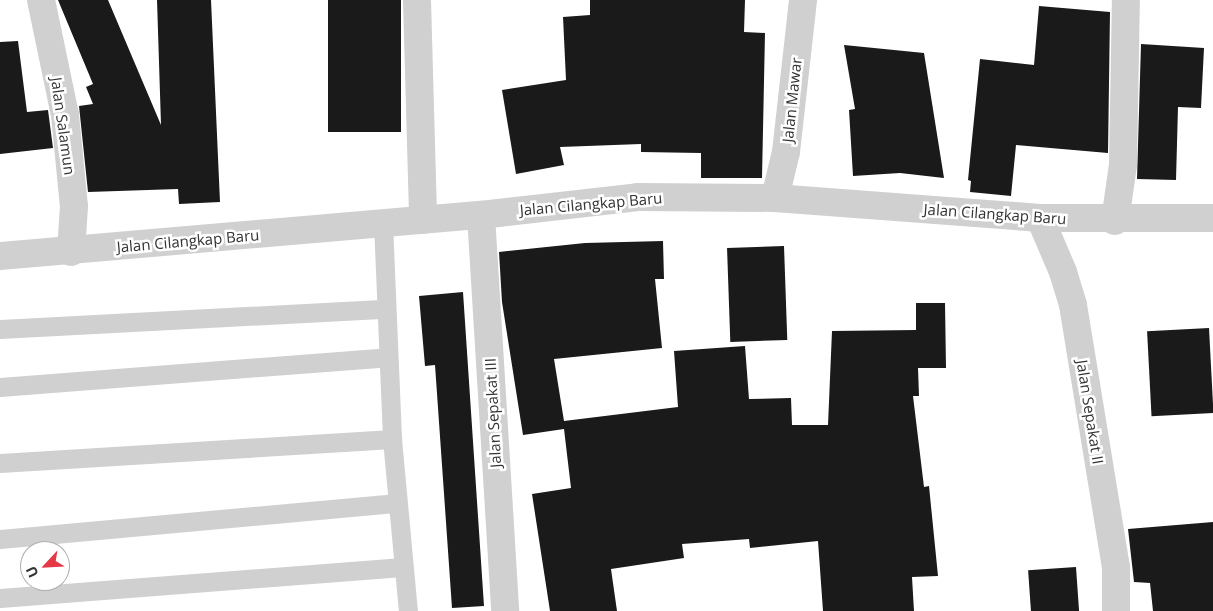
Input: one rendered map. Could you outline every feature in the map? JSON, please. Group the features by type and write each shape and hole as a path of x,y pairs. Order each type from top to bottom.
{"street":[{"name":"Jalan Salamun","path":"41,0 64,115 74,206 71,252"},
{"path":"418,0 430,219"},
{"path":"428,0 430,219"},
{"name":"Jalan Mawar","path":"775,198 786,152 803,0"},
{"path":"1115,220 1123,165 1126,0"},
{"name":"Jalan Cilangkap Baru","path":"0,256 71,252 383,223 481,216 638,197 775,198 1040,218 1115,220 1213,218"},
{"name":"Jalan Sepakat III","path":"481,216 505,611"},
{"name":"Jalan Sepakat II","path":"1040,218 1063,272 1073,306 1116,568 1116,611"}],"lane":[{"path":"383,223 385,309 392,439 408,611"},
{"path":"0,329 385,309"},
{"path":"0,387 388,357"},
{"path":"0,463 392,439"},
{"path":"0,539 398,503"},
{"path":"0,598 403,567"}],"building":[{"path":"58,0 108,0 161,125 157,0 211,0 220,202 179,204 178,189 88,192 79,106 93,104 86,87 93,84"},
{"path":"328,0 401,0 401,132 328,132"},
{"path":"590,0 745,0 744,32 765,33 762,178 701,178 701,153 641,152 641,144 560,147 564,165 516,174 502,90 566,80 563,17 590,15"},
{"path":"1039,6 1110,12 1108,153 1016,145 1011,196 970,192 971,181 968,180 980,59 1034,65"},
{"path":"18,41 27,112 48,110 53,148 0,154 0,42"},
{"path":"1141,44 1204,48 1201,108 1178,107 1176,180 1137,179"},
{"path":"844,45 924,53 944,178 900,173 853,176 849,110 855,109"},
{"path":"663,241 664,279 655,279 662,348 554,359 564,421 678,407 674,351 745,346 749,399 791,398 792,425 828,425 832,331 916,330 916,303 945,303 946,368 918,368 919,396 913,396 924,487 929,486 938,576 912,577 914,611 823,611 818,541 750,548 749,539 682,544 684,558 611,569 617,611 550,611 532,494 571,488 564,429 523,435 502,302 499,252 585,243"},
{"path":"784,246 787,340 730,342 727,248"},
{"path":"463,292 484,606 452,608 435,365 425,366 419,296"},
{"path":"1209,328 1213,413 1152,416 1147,331"},
{"path":"1213,522 1213,611 1153,611 1150,583 1134,582 1128,529"},
{"path":"1076,567 1079,611 1031,611 1028,570"}]}
